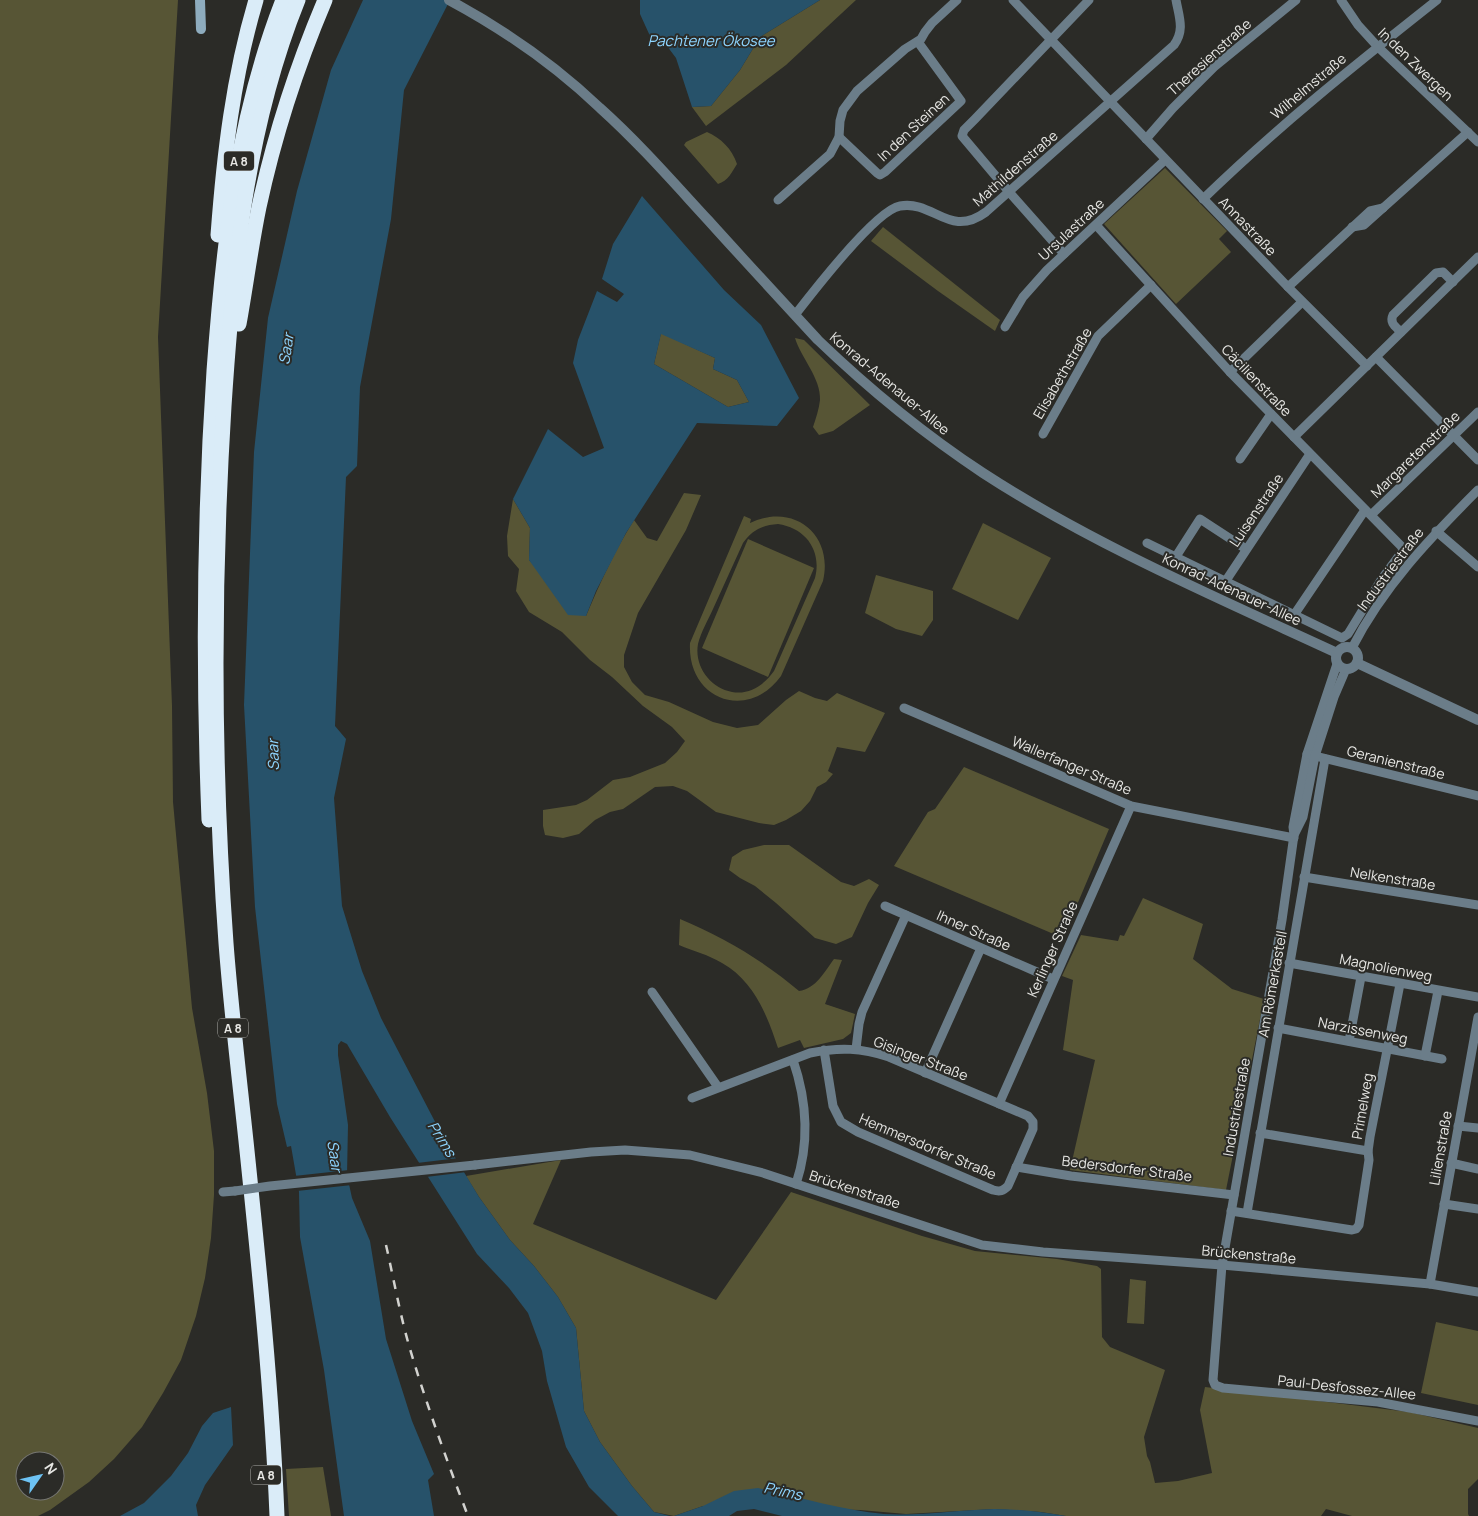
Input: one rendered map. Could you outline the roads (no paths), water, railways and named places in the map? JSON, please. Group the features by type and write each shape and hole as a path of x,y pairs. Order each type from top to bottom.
{"highway":[{"path":"218,326 218,237 223,168 238,67 256,0"},
{"name":"A 8","path":"268,1516 259,1367 222,1013 210,840 204,650 210,439 218,326 229,221 245,133 256,87 284,0"},
{"name":"A 8","path":"277,1516 265,1331 232,1014 220,849 216,650 218,538 226,379 234,274 246,186 256,135 281,47 298,0"},
{"path":"226,379 238,330 259,207 278,134 305,52 325,0"}],"main road":[{"path":"200,0 201,29"}],"street":[{"name":"Konrad-Adenauer-Allee","path":"450,0 489,23 541,60 600,107 649,155 795,315 844,365 933,438 983,473 1038,506 1123,552 1340,662"},
{"path":"778,200 830,154 838,137 840,121 844,110 850,100 905,49 918,42 932,23 956,0"},
{"name":"Annastraße","path":"1013,0 1302,302 1367,366"},
{"path":"1064,254 962,136 964,130 1088,0"},
{"name":"Mathildenstraße","path":"795,315 826,277 882,216 894,208 910,205 950,221 966,222 980,217 1010,193 1174,45 1179,38 1181,30 1176,0"},
{"name":"Theresienstraße","path":"1146,139 1202,78 1296,0"},
{"name":"In den Zwergen","path":"1341,0 1378,47 1478,142"},
{"name":"Wilhelmstraße","path":"1203,199 1284,124 1437,0"},
{"name":"In den Steinen","path":"838,137 880,175 961,101 918,42"},
{"path":"1288,287 1352,227 1364,225 1468,132"},
{"name":"Ursulastraße","path":"1005,326 1036,281 1165,160"},
{"name":"Cäcilienstraße","path":"1096,225 1230,372 1404,549 1381,580 1348,634 1344,637 1339,637 1294,615"},
{"path":"1294,437 1478,258"},
{"path":"1401,332 1391,319 1399,308 1436,273 1443,272 1453,282"},
{"name":"Elisabethstraße","path":"1042,434 1098,336 1151,286"},
{"path":"1230,372 1302,302"},
{"path":"1376,357 1478,460"},
{"name":"Margaretenstraße","path":"1294,615 1368,512 1478,412"},
{"path":"1240,459 1271,414"},
{"name":"Luisenstraße","path":"1225,582 1310,454"},
{"name":"Industriestraße","path":"1352,648 1391,586 1420,549 1478,490"},
{"path":"1175,558 1200,519 1246,549"},
{"path":"1436,531 1478,567"},
{"path":"1147,543 1294,615"},
{"path":"1344,647 1352,648 1358,656 1357,663 1353,668 1340,662 1344,647"},
{"name":"Industriestraße","path":"1213,1383 1222,1265 1282,920 1294,836 1300,826 1302,817 1311,755 1340,662"},
{"path":"1357,663 1478,720"},
{"name":"Wallerfanger Straße","path":"904,708 1131,806 1294,836"},
{"name":"Geranienstraße","path":"1311,755 1478,796"},
{"name":"Am Römerkastell","path":"1246,1213 1324,759"},
{"name":"Kerlinger Straße","path":"999,1104 1131,806"},
{"name":"Nelkenstraße","path":"1304,877 1478,905"},
{"name":"Ihner Straße","path":"885,906 1053,980"},
{"path":"856,1049 862,1012 906,915"},
{"path":"925,1073 981,948"},
{"name":"Magnolienweg","path":"1289,963 1478,997"},
{"path":"1349,1041 1361,977"},
{"name":"Primelweg","path":"1246,1213 1352,1230 1356,1229 1359,1225 1369,1160 1368,1151 1400,984"},
{"path":"1426,1056 1438,991"},
{"path":"652,992 718,1087"},
{"name":"Lilienstraße","path":"1430,1284 1478,1017"},
{"name":"Narzissenweg","path":"1278,1028 1442,1059"},
{"name":"Gisinger Straße","path":"692,1098 824,1050 856,1049 890,1057 1028,1116 1033,1122"},
{"name":"Hemmersdorfer Straße","path":"824,1050 833,1106 841,1122 858,1132 999,1192 1008,1186 1033,1128 1033,1122"},
{"path":"793,1060 802,1092 806,1130 803,1161 796,1184"},
{"path":"1458,1126 1478,1128"},
{"path":"1260,1133 1368,1151"},
{"name":"Brückenstraße","path":"223,1192 590,1152 646,1150 690,1154 741,1166 982,1245 1043,1252 1222,1265 1430,1284 1478,1292"},
{"path":"1451,1163 1478,1169"},
{"name":"Bedersdorfer Straße","path":"1016,1167 1071,1176 1234,1195"},
{"path":"1444,1204 1478,1209"},
{"path":"1231,1211 1246,1213"},
{"name":"Paul-Desfossez-Allee","path":"1213,1383 1223,1388 1378,1402 1478,1421"}],"water":[{"path":"363,0 450,0 404,90 391,219 360,387 357,466 346,477 335,726 346,739 334,798 342,906 362,971 381,1018 444,1139 479,1197 510,1240 534,1266 558,1297 576,1328 584,1411 600,1442 632,1486 654,1512 670,1516 618,1516 589,1487 566,1447 547,1381 542,1351 528,1313 509,1288 477,1254 390,1117 347,1044 341,1041 338,1045 338,1055 348,1125 347,1175 352,1198 370,1241 386,1339 412,1421 434,1474 428,1480 434,1516 344,1516 324,1370 300,1237 299,1192 291,1146 287,1147 277,1104 255,907 244,705 254,452 268,318 297,191 331,70"},
{"name":"Pachtener Ökosee","path":"640,0 820,0 760,37 740,70 711,106 692,107 676,58 667,46 650,36 640,14"},
{"path":"642,196 724,290 761,325 799,398 777,426 697,423 626,533 596,591 586,616 568,615 529,560 530,528 513,499 548,429 583,457 604,448 573,363 578,340 597,291 617,302 624,294 602,279 613,244","holes":["661,334 715,358 713,369 737,380 749,402 728,407 654,364"]},
{"path":"231,1407 233,1445 205,1485 196,1505 198,1516 120,1516 144,1503 171,1476 188,1453 202,1426 213,1413"},
{"path":"758,1488 836,1506 884,1514 994,1509 1066,1516 782,1516 754,1509 737,1511 729,1516 674,1516 703,1506 734,1491"}],"railway":[{"path":"386,1245 410,1349 468,1516"}],"water label":[{"name":"Saar","path":"286,349"},
{"name":"Saar","path":"273,755"},
{"name":"Prims","path":"442,1139"},
{"name":"Saar","path":"335,1156"},
{"name":"Prims","path":"783,1491"}]}
